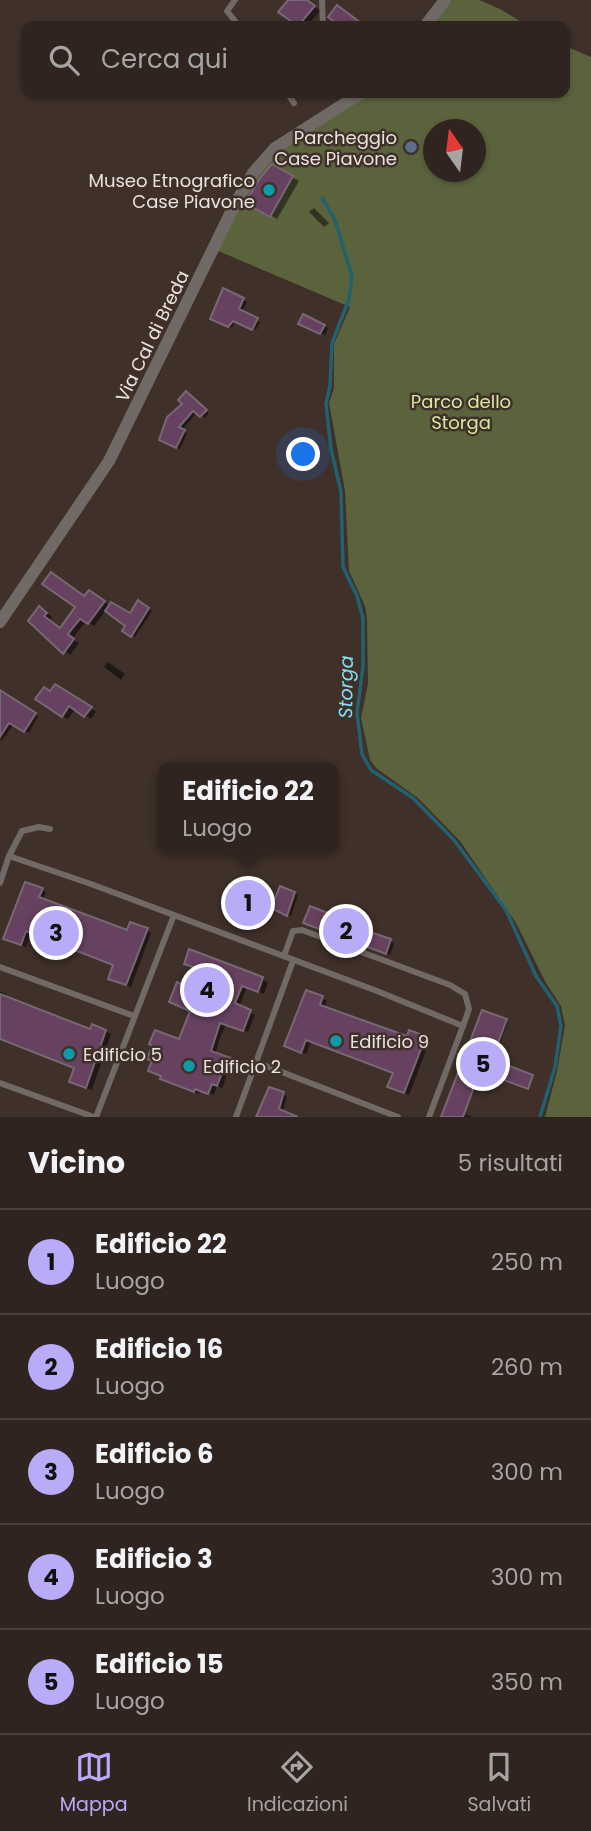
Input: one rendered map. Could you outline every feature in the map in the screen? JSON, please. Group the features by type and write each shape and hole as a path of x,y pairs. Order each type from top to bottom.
{"street":[{"path":"429,21 445,0"},
{"name":"Via Cal di Breda","path":"0,622 109,461 236,202 253,173 275,148 353,98"}],"lane":[{"path":"235,0 227,10 235,21"},
{"path":"322,0 323,21"},
{"path":"290,98 294,103"},
{"path":"0,883 9,856 22,831 39,827 50,829"},
{"path":"9,856 284,956 463,1026"},
{"path":"0,1083 95,1117 174,915"},
{"path":"284,956 293,932 302,930 450,985 465,994 469,1009 429,1117"},
{"path":"236,1117 293,961"},
{"path":"0,967 134,1016"},
{"path":"256,1062 398,1117"}],"green space":[{"path":"449,0 479,0 520,21 434,21"},
{"name":"Parco dello Storga","path":"570,48 591,57 591,1117 545,1117 565,1025 561,1006 546,983 516,923 460,841 418,798 376,768 370,760 361,718 368,684 367,619 365,606 349,571 345,491 329,403 334,388 334,344 350,307 216,250 239,202 268,158 361,98 570,98"}],"building":[{"path":"288,0 307,0 315,6 302,21 291,21 278,12"},
{"path":"337,5 358,21 333,21 328,17"},
{"name":"Museo Etnografico Case Piavone","path":"272,164 293,176 270,217 245,203"},
{"path":"223,288 244,298 239,309 258,318 252,330 233,321 228,327 210,319"},
{"path":"303,314 325,325 320,334 298,324"},
{"path":"186,391 207,410 200,417 193,411 179,427 185,430 176,448 159,440 167,417 182,404 178,400"},
{"path":"51,572 84,596 89,590 105,601 88,624 80,619 68,634 74,639 63,654 28,621 39,606 47,613 44,616 60,628 75,607 42,584"},
{"path":"138,600 149,608 131,637 122,631 125,626 105,611 111,602 130,613"},
{"path":"55,684 92,707 84,717 69,706 62,717 35,699 44,687 50,691"},
{"path":"0,690 36,713 24,732 9,723 0,737"},
{"path":"25,882 43,888 39,897 127,930 130,922 148,928 126,985 108,979 113,965 26,931 21,945 3,939"},
{"path":"280,886 295,892 287,916 271,908"},
{"path":"234,891 266,903 261,916 229,904"},
{"path":"310,906 391,939 386,954 303,923"},
{"path":"189,949 263,977 258,992 242,986 235,1003 251,1010 243,1031 220,1023 211,1051 231,1058 225,1074 222,1073 217,1086 212,1084 208,1094 195,1089 194,1092 160,1079 161,1076 148,1071 152,1061 147,1059 152,1046 149,1044 155,1030 179,1039 190,1011 169,1002 177,982 193,988 199,969 184,964"},
{"name":"Edificio 9","path":"306,990 323,996 320,1005 407,1036 409,1030 426,1036 404,1093 387,1087 393,1073 306,1040 301,1053 284,1046"},
{"path":"0,994 90,1029 92,1024 106,1030 86,1088 69,1082 74,1068 0,1039"},
{"path":"482,1010 507,1019 492,1059 533,1075 528,1089 480,1071 463,1117 441,1117"},
{"path":"269,1087 284,1092 279,1109 298,1117 256,1117"}],"waterway":[{"name":"Storga","path":"322,198 335,220 352,276 349,299 332,343 330,386 326,404 331,449 341,492 343,567 357,596 363,618 363,666 357,713 362,754 371,770 413,798 454,840 506,910 536,976 557,1006 561,1026 555,1067 540,1117"}],"place":[{"name":"Parcheggio Case Piavone","path":"411,147"},
{"name":"Museo Etnografico Case Piavone","path":"269,190"},
{"name":"Edificio 22","path":"248,903"},
{"name":"Edificio 16","path":"346,931"},
{"name":"Edificio 6","path":"56,933"},
{"name":"Edificio 3","path":"207,990"},
{"name":"Edificio 9","path":"336,1041"},
{"name":"Edificio 5","path":"69,1054"},
{"name":"Edificio 15","path":"483,1064"},
{"name":"Edificio 2","path":"189,1066"}]}
